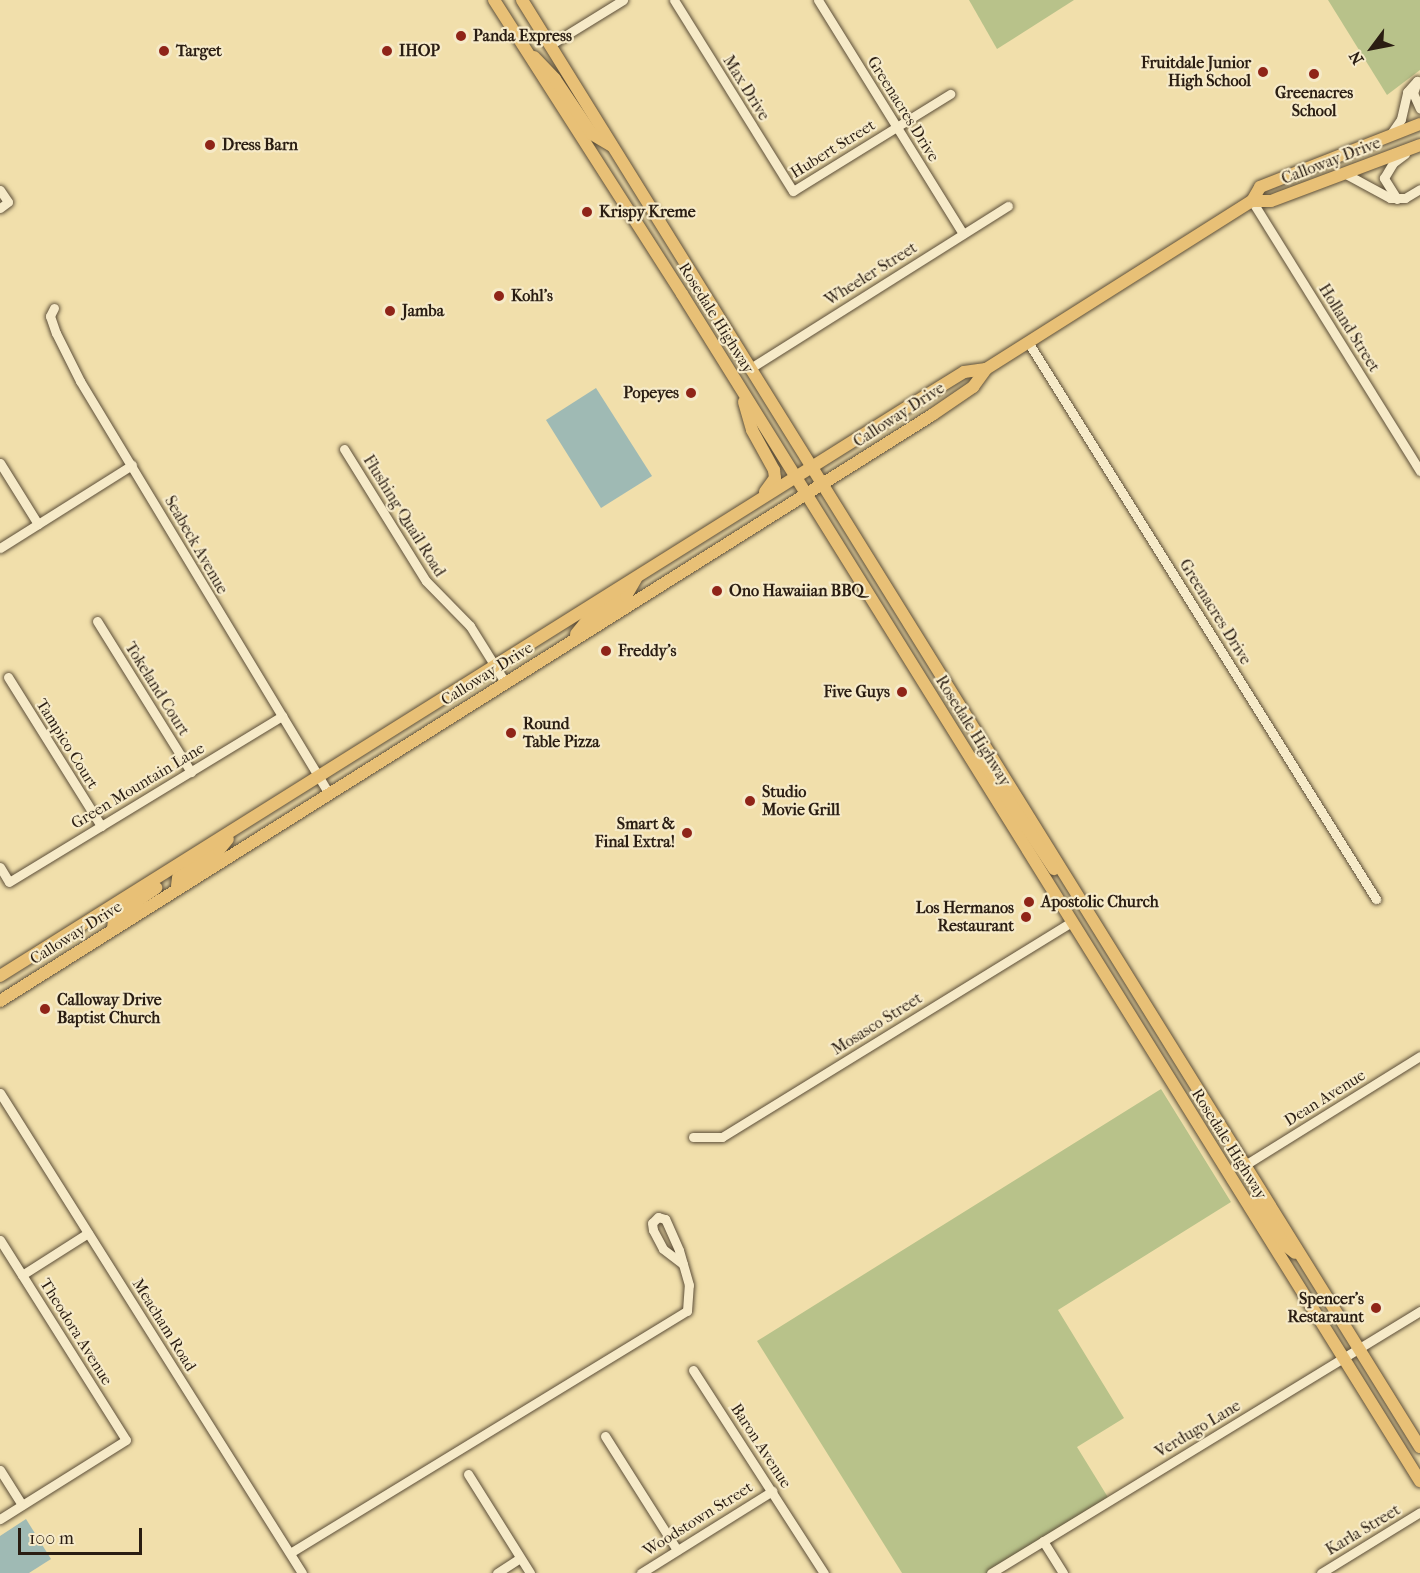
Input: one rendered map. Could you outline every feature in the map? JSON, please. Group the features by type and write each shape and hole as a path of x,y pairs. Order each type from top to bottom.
{"main road":[{"name":"Rosedale Highway","path":"494,0 795,476 1420,1481"},
{"name":"Rosedale Highway","path":"522,0 1420,1447"},
{"path":"526,51 555,79 592,134 612,146"},
{"name":"Calloway Drive","path":"0,1000 806,495 973,387 986,369 1252,201 1260,187 1420,124"},
{"name":"Calloway Drive","path":"1252,201 1270,201 1416,146"},
{"name":"Calloway Drive","path":"0,976 235,831 795,476 964,372 986,369"},
{"path":"734,379 752,430 774,470 772,484 760,498"},
{"path":"569,642 589,618 626,596 637,577"},
{"path":"923,682 943,701 971,744 984,746"},
{"path":"970,758 985,765 1041,855 1080,900"},
{"path":"177,888 178,878 219,850 235,831"},
{"path":"112,929 114,919 153,891 170,871"},
{"path":"1156,1057 1180,1082 1229,1159 1239,1166 1245,1165"},
{"path":"1249,1206 1259,1205 1284,1244 1303,1259"}],"street":[{"path":"550,45 623,0"},
{"name":"Max Drive","path":"674,0 793,191"},
{"name":"Greenacres Drive","path":"818,0 963,234"},
{"path":"1418,80 1413,93 1420,109"},
{"path":"1390,135 1401,119 1407,92 1418,80"},
{"name":"Hubert Street","path":"793,191 950,94"},
{"path":"1397,199 1384,178 1393,163 1416,146"},
{"path":"1344,173 1397,199 1420,189"},
{"path":"0,190 4,205"},
{"name":"Holland Street","path":"1252,201 1420,471"},
{"name":"Wheeler Street","path":"749,369 1008,206"},
{"name":"Seabeck Avenue","path":"54,308 50,316 67,357 329,793"},
{"name":"Greenacres Drive","path":"1028,342 1376,898"},
{"name":"Flushing Quail Road","path":"345,449 426,581 470,626 506,682"},
{"path":"0,463 38,524"},
{"path":"0,548 132,465"},
{"name":"Tokeland Court","path":"97,621 191,772"},
{"name":"Tampico Court","path":"8,677 101,826"},
{"name":"Green Mountain Lane","path":"0,867 9,882 282,716"},
{"name":"Mosasco Street","path":"693,1137 722,1137 1072,922"},
{"name":"Dean Avenue","path":"1245,1165 1420,1056"},
{"name":"Meacham Road","path":"0,1094 302,1573"},
{"path":"290,1553 687,1311 689,1285 683,1264 672,1231 665,1218 658,1217 652,1222 653,1230 663,1249 683,1264"},
{"path":"22,1275 88,1233"},
{"name":"Theodora Avenue","path":"0,1240 126,1440 22,1505"},
{"name":"Verdugo Lane","path":"991,1573 1420,1311"},
{"name":"Baron Avenue","path":"693,1370 824,1573"},
{"path":"605,1436 677,1550"},
{"path":"0,1470 22,1505 0,1520"},
{"path":"468,1474 530,1573"},
{"name":"Woodstown Street","path":"641,1573 772,1491"},
{"name":"Karla Street","path":"1321,1573 1420,1512"},
{"path":"1043,1540 1063,1573"},
{"path":"497,1573 520,1558"}],"green space":[{"path":"969,0 1074,0 997,49"},
{"path":"1328,0 1420,0 1420,70 1387,95"},
{"path":"1161,1089 1231,1202 1058,1310 1124,1418 1077,1447 1109,1499 990,1573 902,1573 757,1341"}],"water":[{"path":"596,388 652,476 601,508 546,420"},
{"path":"26,1519 51,1559 29,1573 0,1573 0,1536"}],"place":[{"name":"Panda Express","path":"461,36"},
{"name":"Target","path":"164,51"},
{"name":"IHOP","path":"387,51"},
{"name":"Fruitdale Junior High School","path":"1263,72"},
{"name":"Greenacres School","path":"1314,74"},
{"name":"Dress Barn","path":"210,145"},
{"name":"Krispy Kreme","path":"587,212"},
{"name":"Kohl's","path":"499,296"},
{"name":"Jamba","path":"390,311"},
{"name":"Popeyes","path":"691,393"},
{"name":"Ono Hawaiian BBQ","path":"717,591"},
{"name":"Freddy's","path":"606,651"},
{"name":"Five Guys","path":"902,692"},
{"name":"Round Table Pizza","path":"511,733"},
{"name":"Studio Movie Grill","path":"750,801"},
{"name":"Smart & Final Extra!","path":"687,833"},
{"name":"Apostolic Church","path":"1029,902"},
{"name":"Los Hermanos Restaurant","path":"1026,917"},
{"name":"Calloway Drive Baptist Church","path":"45,1009"},
{"name":"Spencer's Restaraunt","path":"1376,1308"}]}
